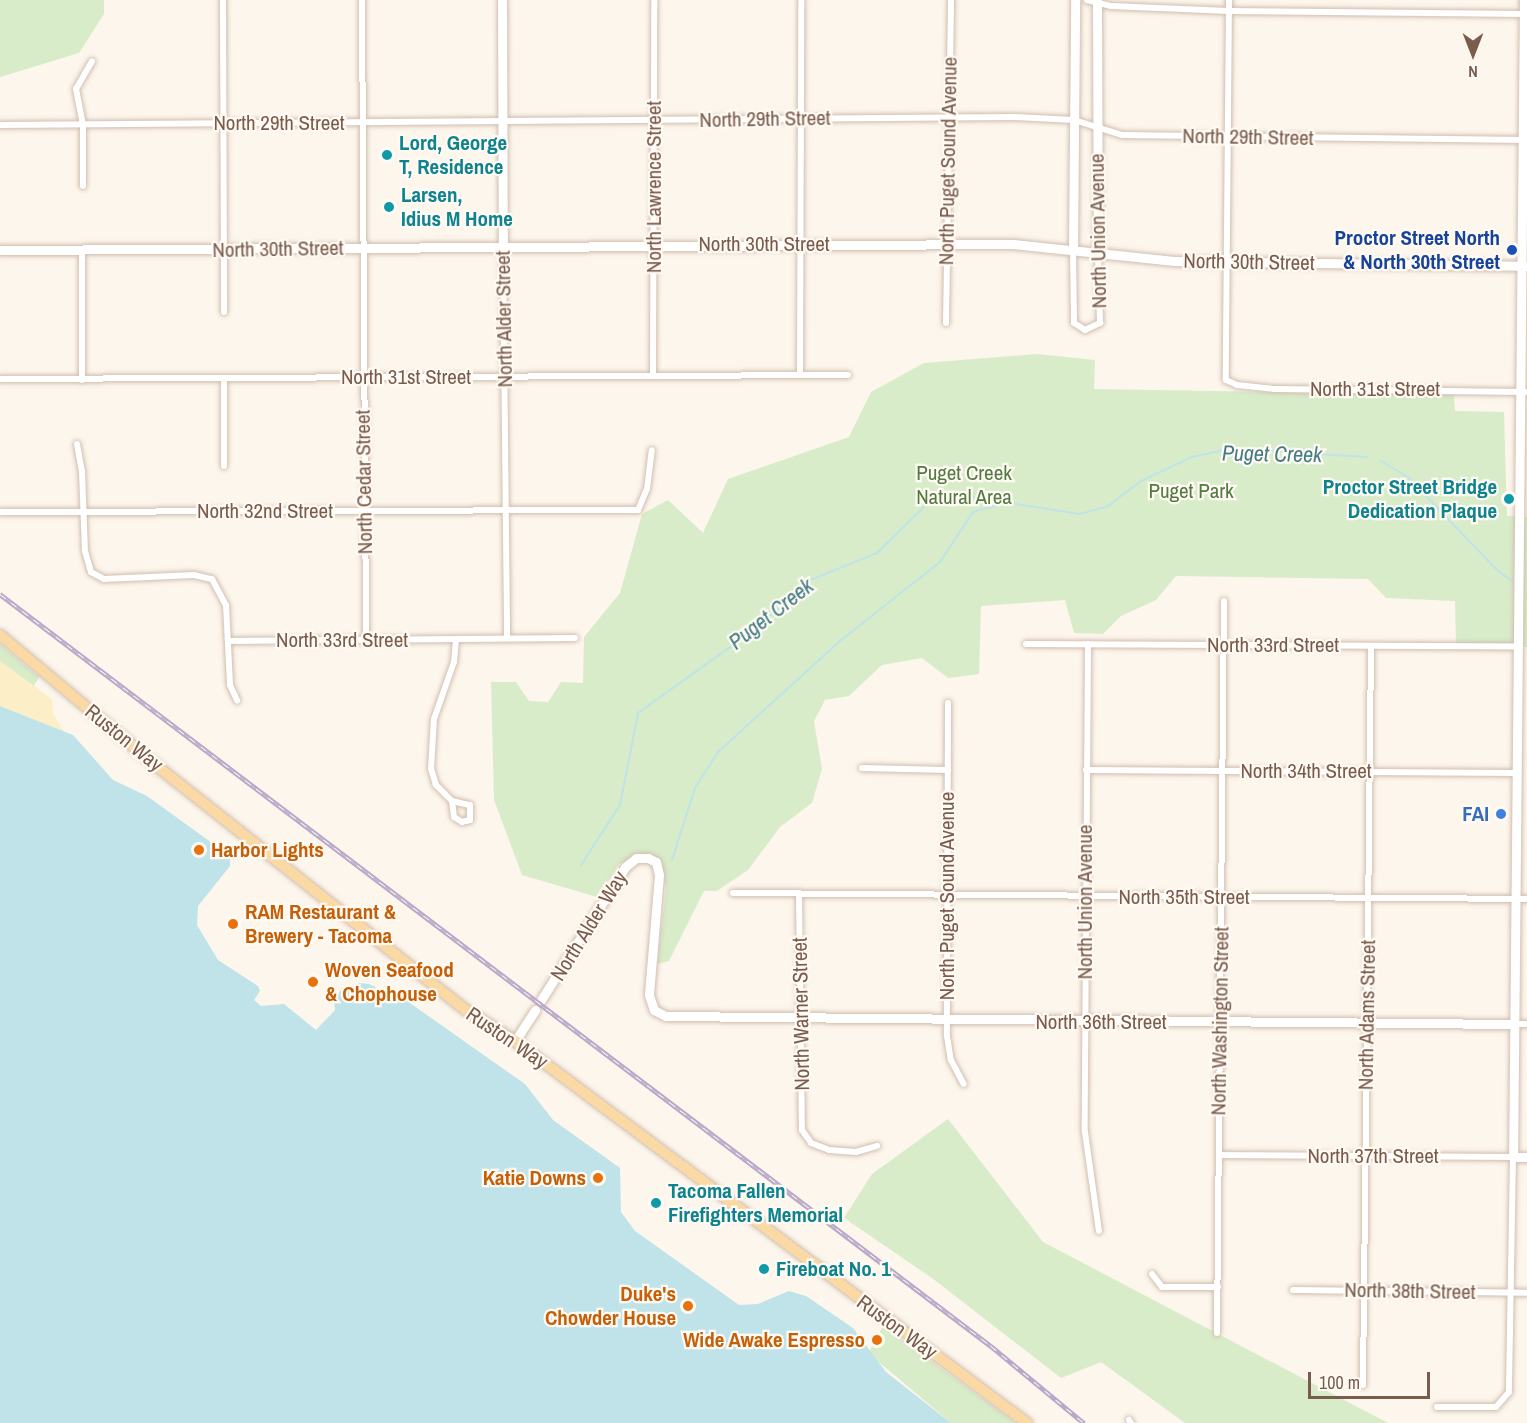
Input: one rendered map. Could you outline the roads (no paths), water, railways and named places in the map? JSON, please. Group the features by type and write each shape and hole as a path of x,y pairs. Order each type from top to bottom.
{"main road":[{"name":"Ruston Way","path":"0,635 281,865 467,1011 515,1041 1027,1423"}],"street":[{"path":"224,0 224,312"},
{"name":"North Cedar Street","path":"362,0 366,640"},
{"name":"North Alder Street","path":"502,0 507,638"},
{"name":"North Lawrence Street","path":"653,375 654,0"},
{"path":"800,374 801,0"},
{"name":"North Puget Sound Avenue","path":"946,323 947,117 951,0"},
{"name":"North Union Avenue","path":"1075,0 1074,323 1084,330 1100,323 1096,124 1097,2"},
{"path":"1087,0 1229,11 1525,14"},
{"path":"1226,262 1229,0"},
{"path":"1437,1407 1487,1408 1505,1401 1512,1373 1516,899 1522,773 1519,642 1526,140 1524,0"},
{"path":"83,186 83,125 76,89 92,61"},
{"name":"North 29th Street","path":"0,125 947,117 1074,120 1096,124 1108,133 1122,135 1526,140"},
{"name":"North 30th Street","path":"0,250 946,243 1226,262 1525,266"},
{"path":"82,251 82,380"},
{"name":"North 31st Street","path":"1226,262 1226,380 1236,386 1524,392"},
{"name":"North 31st Street","path":"0,379 848,375"},
{"path":"224,378 224,466"},
{"path":"76,444 84,512 85,556 91,572 104,579 195,575 212,579 225,597 231,693 237,700"},
{"name":"North 32nd Street","path":"0,512 507,508 638,510 647,489 652,450"},
{"name":"North Washington Street","path":"1217,1334 1224,601"},
{"name":"North 33rd Street","path":"228,641 575,638"},
{"path":"452,801 433,780 430,761 434,720 454,662 456,640"},
{"name":"North 33rd Street","path":"1026,644 1371,646 1519,642"},
{"name":"North Union Avenue","path":"1088,644 1084,896 1085,1136 1099,1231"},
{"name":"North Adams Street","path":"1363,1384 1371,646"},
{"name":"North Puget Sound Avenue","path":"948,703 946,1021 949,1053 964,1084"},
{"path":"862,768 948,770"},
{"name":"North 34th Street","path":"1086,770 1522,773"},
{"name":"North Alder Way","path":"541,1000 625,867 636,858 653,860 659,881 649,995 657,1012 675,1017"},
{"name":"North 35th Street","path":"733,893 1527,899"},
{"name":"North Warner Street","path":"799,893 799,1019 804,1134 815,1145 836,1151 856,1152 877,1146"},
{"path":"515,1041 535,1010"},
{"name":"North 36th Street","path":"675,1017 1367,1025 1527,1024"},
{"name":"North 37th Street","path":"1219,1155 1527,1157"},
{"path":"1152,1274 1162,1287 1218,1287"},
{"name":"North 38th Street","path":"1293,1290 1527,1293"}],"water":[{"path":"0,706 73,735 113,780 147,796 230,856 230,866 198,906 197,925 218,960 258,986 260,991 254,1000 261,1006 284,1004 316,1030 335,1010 334,1001 342,988 349,991 359,983 369,984 407,1001 525,1084 553,1120 620,1168 621,1212 635,1231 739,1305 758,1304 789,1291 806,1296 853,1328 886,1372 951,1423 0,1423"}],"waterway":[{"name":"Puget Creek","path":"581,865 620,805 638,713 758,627 808,581 877,553 932,499 965,496 1080,514 1107,507 1141,481 1192,457 1229,449 1368,457"},
{"name":"Puget Creek","path":"1381,461 1409,478 1498,571 1515,583"},
{"path":"672,860 695,788 718,752 840,641 940,562 973,512 1001,504"}],"railway":[{"path":"0,594 991,1346 1084,1423"}],"place":[{"name":"Lord, George T, Residence","path":"387,155"},
{"name":"Larsen, Idius M Home","path":"389,207"},
{"name":"Proctor Street North & North 30th Street","path":"1512,250"},
{"name":"Proctor Street Bridge Dedication Plaque","path":"1509,499"},
{"name":"FAI","path":"1501,814"},
{"name":"Harbor Lights","path":"199,850"},
{"name":"RAM Restaurant & Brewery - Tacoma","path":"233,924"},
{"name":"Woven Seafood & Chophouse","path":"313,982"},
{"name":"Katie Downs","path":"598,1178"},
{"name":"Tacoma Fallen Firefighters Memorial","path":"656,1203"},
{"name":"Fireboat No. 1","path":"764,1269"},
{"name":"Duke's Chowder House","path":"688,1306"},
{"name":"Wide Awake Espresso","path":"877,1340"}],"park label":[{"name":"Puget Creek Natural Area","path":"964,485"},
{"name":"Puget Park","path":"1191,491"}]}
